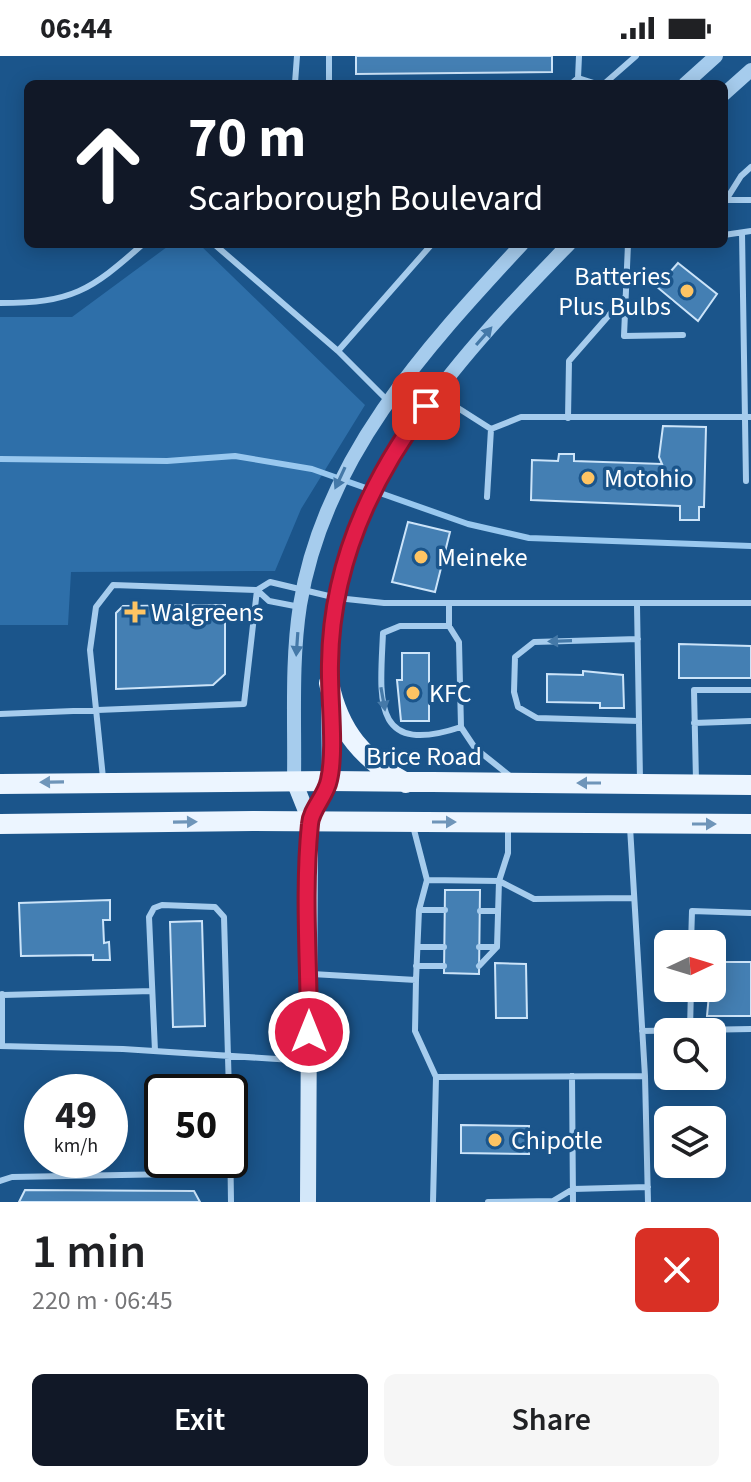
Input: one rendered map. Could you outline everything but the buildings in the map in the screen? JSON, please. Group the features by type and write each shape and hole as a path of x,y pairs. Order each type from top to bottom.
{"main road":[{"path":"329,683 336,715 349,738 365,755 406,783"},
{"path":"294,781 310,821 308,1202"},
{"path":"310,821 329,781"},
{"name":"Brice Road","path":"0,784 329,781 751,785"},
{"path":"0,824 310,821 751,824"}],"street":[{"path":"689,80 716,56"},
{"path":"728,90 751,70"},
{"path":"294,781 300,607 325,514 358,444 388,400 519,248"},
{"path":"329,781 329,683 337,598 357,525 386,465 436,394 565,248"}],"lane":[{"path":"295,80 297,56"},
{"path":"329,56 329,80"},
{"path":"576,80 579,56"},
{"path":"609,80 636,56"},
{"path":"578,78 584,80"},
{"path":"728,198 741,176 751,167"},
{"path":"728,203 751,200"},
{"path":"728,235 751,231"},
{"path":"742,233 749,417 746,481"},
{"path":"0,303 60,300 92,287 138,248"},
{"path":"219,248 338,351 388,400"},
{"path":"338,351 428,248"},
{"path":"628,248 624,336 683,335"},
{"path":"568,418 569,361 624,298"},
{"path":"436,394 491,429"},
{"path":"491,429 521,417 749,417"},
{"path":"487,497 491,429"},
{"path":"103,781 90,650 96,607 113,585 257,590 270,582 337,598 449,604 751,603"},
{"path":"257,590 269,601 300,607"},
{"path":"0,714 244,704 257,590"},
{"path":"449,604 449,626 459,642 461,727 475,748 518,783"},
{"path":"637,605 640,783"},
{"path":"449,626 400,626 383,633 380,693 389,720 409,736 430,737 461,727"},
{"path":"638,639 540,642 525,646 515,657 513,670 518,707 537,718 639,721"},
{"path":"696,784 694,690 751,690"},
{"path":"694,723 751,721"},
{"path":"413,822 427,880 419,910 415,1031 436,1077 433,1202"},
{"path":"479,966 497,947 499,881 508,853 508,822"},
{"path":"629,823 645,1076 648,1202"},
{"path":"427,880 499,881 534,899 632,898"},
{"path":"155,1051 149,917 154,908 202,904 222,910 229,1074"},
{"path":"419,910 445,910"},
{"path":"480,911 498,911"},
{"path":"691,930 692,911 751,913"},
{"path":"418,947 444,947"},
{"path":"479,947 497,947"},
{"path":"416,966 444,966"},
{"path":"309,974 416,980"},
{"path":"152,991 1,994 1,1046 155,1051 308,1061"},
{"path":"726,1029 751,1029"},
{"path":"642,1031 654,1031"},
{"path":"572,1076 573,1202"},
{"path":"436,1077 645,1076"},
{"path":"0,1181 12,1177 144,1175"},
{"path":"231,1178 231,1202"},
{"path":"488,1202 553,1201 573,1189 648,1187"}],"shaded area":[{"path":"166,248 203,248 365,405 301,509 275,571 71,572 68,625 0,625 0,317 72,317"}],"waterway":[{"path":"0,459 167,461 235,456 312,469 468,524 529,538 751,546"}],"place":[{"name":"Batteries Plus Bulbs","path":"687,291"},
{"name":"Motohio","path":"588,478"},
{"name":"Meineke","path":"421,557"},
{"name":"Walgreens","path":"135,612"},
{"name":"KFC","path":"413,693"},
{"name":"Chipotle","path":"495,1140"}],"route":[{"path":"309,1032 310,821 329,781 330,645 339,585 365,505 386,465 426,406"}]}
